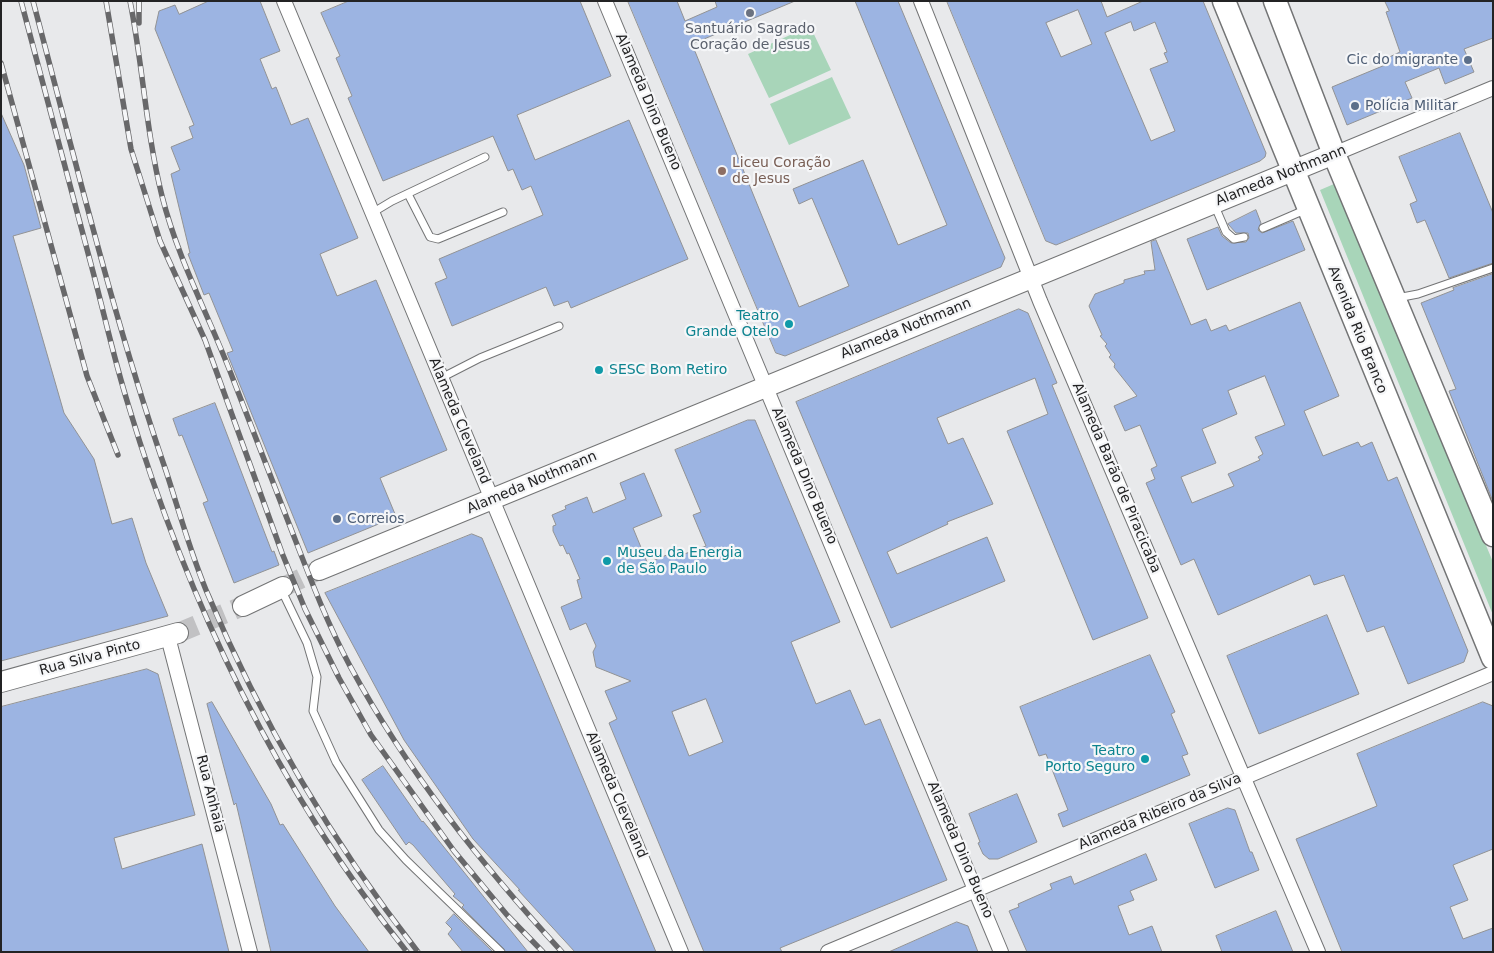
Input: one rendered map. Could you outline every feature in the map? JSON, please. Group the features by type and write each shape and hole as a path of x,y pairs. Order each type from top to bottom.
{"main road":[{"name":"Avenida Rio Branco","path":"1224,1 1307,209 1493,658"},
{"path":"1275,1 1334,154 1493,535"}],"street":[{"name":"Alameda Cleveland","path":"285,1 681,952"},
{"name":"Alameda Dino Bueno","path":"606,1 1001,952"},
{"name":"Alameda Barão de Piracicaba","path":"920,1 1032,278 1318,952"},
{"name":"Alameda Nothmann","path":"320,570 766,385 1214,204 1493,88"},
{"path":"243,606 282,587"},
{"name":"Rua Silva Pinto","path":"1,682 173,635"},
{"name":"Rua Anhaia","path":"173,635 250,952"},
{"name":"Alameda Ribeiro da Silva","path":"828,952 1493,673"}],"lane":[{"path":"372,213 485,157"},
{"path":"408,194 430,236 438,239 503,212"},
{"path":"1214,204 1226,232 1234,239 1244,237"},
{"path":"1264,228 1307,209"},
{"path":"1394,298 1418,294 1493,268"},
{"path":"441,378 480,358 559,326"},
{"path":"282,587 307,643 317,676 313,711 336,762 386,837 406,860 501,952"}],"green space":[{"path":"810,26 831,70 769,98 748,54"},
{"path":"832,77 851,118 789,145 770,104"},
{"path":"1334,184 1493,562 1493,615 1320,190"}],"building":[{"path":"209,1 260,1 280,51 260,59 272,89 276,87 291,125 308,118 358,238 320,254 337,296 376,280 447,450 380,478 395,514 380,520 381,523 308,553 227,353 233,351 209,293 204,295 188,254 190,253 171,174 180,170 171,147 193,138 189,127 194,125 155,29 159,11 175,5 179,14"},
{"path":"349,1 580,1 611,76 517,115 535,160 629,120 688,259 571,308 568,301 554,306 546,287 452,326 435,283 447,278 439,259 543,215 531,186 522,190 513,169 508,171 493,136 383,181 348,98 352,96 336,58 340,56 321,13"},
{"name":"Liceu Coração de Jesus","path":"628,1 677,1 685,21 717,7 715,1 795,1 692,44 799,307 849,286 812,198 799,204 793,189 863,160 898,245 947,225 855,1 898,1 1005,258 1001,267 785,356 776,353"},
{"path":"947,1 1101,1 1107,17 1143,1 1203,1 1266,153 1265,157 1260,161 1056,245 1046,241","holes":["1078,10 1092,44 1061,57 1046,23","1131,22 1134,31 1155,22 1167,52 1164,53 1168,62 1150,69 1175,131 1151,141 1105,33"]},
{"path":"1385,1 1493,1 1493,38 1464,49 1474,72 1445,84 1439,68 1405,82 1412,98 1347,125 1332,87 1385,65 1383,60 1400,52 1386,12 1389,11"},
{"path":"1,113 24,165 41,228 13,236 64,413 94,459 112,524 132,518 146,563 168,616 1,661"},
{"path":"1460,133 1493,213 1493,263 1449,278 1425,220 1417,223 1410,204 1417,201 1399,157"},
{"path":"1256,210 1261,223 1258,230 1262,233 1293,221 1305,250 1207,290 1187,239 1218,227 1222,236 1231,243 1246,242 1249,238 1248,233 1236,233 1228,224"},
{"path":"1156,240 1191,325 1206,319 1211,331 1226,325 1229,331 1300,302 1339,396 1304,411 1323,456 1358,442 1361,447 1372,442 1388,481 1397,477 1468,651 1464,662 1408,684 1384,626 1367,632 1344,575 1314,585 1310,575 1218,615 1194,559 1181,565 1146,483 1155,479 1151,469 1157,466 1140,425 1125,431 1114,406 1137,396 1114,367 1115,364 1109,357 1111,355 1105,346 1107,344 1100,336 1102,335 1089,306 1095,294 1124,283 1124,280 1145,274 1144,271 1155,270 1151,242","holes":["1265,376 1285,425 1255,437 1263,454 1258,457 1260,460 1228,474 1234,486 1192,503 1181,477 1216,463 1202,429 1237,414 1228,391"]},
{"path":"1493,274 1492,499 1449,391 1456,389 1421,303 1454,290 1453,288"},
{"path":"1019,309 1028,313 1057,383 1052,385 1148,618 1093,640 1007,431 1048,414 1035,378 937,418 948,444 963,438 993,504 947,522 948,524 887,552 897,574 987,537 1005,581 891,628 796,402"},
{"path":"215,403 272,552 274,551 279,565 234,583 203,503 208,501 182,435 179,436 173,419"},
{"path":"748,420 755,420 840,622 791,642 816,704 850,690 865,725 880,719 947,880 780,948 782,952 704,952 609,723 617,719 605,691 631,681 596,667 593,652 596,646 586,623 570,630 561,607 582,598 577,580 580,579 569,553 567,554 563,545 560,546 553,531 553,526 556,525 552,515 566,509 565,506 587,497 593,513 626,499 620,483 644,473 662,516 633,528 647,562 676,551 679,556 706,546 693,515 701,512 675,450","holes":["706,699 723,742 689,756 672,712"]},
{"path":"472,534 482,538 656,952 575,952 473,839 404,740 325,593"},
{"path":"1327,615 1359,694 1259,734 1227,656"},
{"path":"1150,655 1175,712 1171,714 1188,754 1182,756 1190,775 1063,827 1058,814 1068,810 1046,754 1039,756 1020,707"},
{"path":"147,669 158,674 195,815 114,838 122,869 202,844 229,952 1,952 1,707"},
{"path":"212,702 271,804 280,825 283,824 335,906 369,952 271,952 236,803 234,805 207,704"},
{"path":"1483,702 1493,706 1493,849 1453,865 1468,900 1450,907 1463,939 1493,928 1493,952 1342,952 1296,839 1377,806 1357,754"},
{"path":"383,766 422,822 528,952 506,952 462,907 464,905 453,896 455,894 413,845 409,842 406,845 362,780"},
{"path":"1017,794 1037,842 998,859 989,859 983,854 978,843 980,842 969,814"},
{"path":"1228,808 1235,810 1250,852 1252,852 1259,870 1215,888 1189,824"},
{"path":"1146,854 1157,880 1130,891 1134,900 1118,906 1129,935 1152,926 1162,952 1027,952 1009,911 1019,907 1018,904 1052,889 1050,884 1071,876 1074,884"},
{"path":"1276,911 1293,952 1222,952 1216,936"},
{"path":"454,914 493,952 463,952 448,934 452,929 446,923"},
{"path":"957,922 968,926 978,952 889,952"}],"tunnel":[{"path":"283,587 319,570"},
{"path":"178,633 243,606"}],"railway":[{"path":"21,1 123,387 152,478 178,550 208,622 241,692 278,760 317,826 360,890 407,952"},
{"path":"33,1 95,238 129,355 190,546 206,590 250,685 300,778 356,867 418,952"},
{"path":"106,1 131,149 160,241 205,340 282,553 305,609 339,678 371,735 454,851 507,915 543,952"},
{"path":"130,1 152,148 169,220 185,266 224,356 319,600 350,666 396,743 474,851 562,952"},
{"path":"139,1 139,23"},
{"path":"1,63 87,376 118,455"}],"place":[{"name":"Santuário Sagrado Coração de Jesus","path":"750,13"},
{"name":"Cic do migrante","path":"1468,60"},
{"name":"Polícia Militar","path":"1355,106"},
{"name":"Liceu Coração de Jesus","path":"722,171"},
{"name":"Teatro Grande Otelo","path":"789,324"},
{"name":"SESC Bom Retiro","path":"599,370"},
{"name":"Correios","path":"337,519"},
{"name":"Museu da Energia de São Paulo","path":"607,561"},
{"name":"Teatro Porto Seguro","path":"1145,759"}]}
